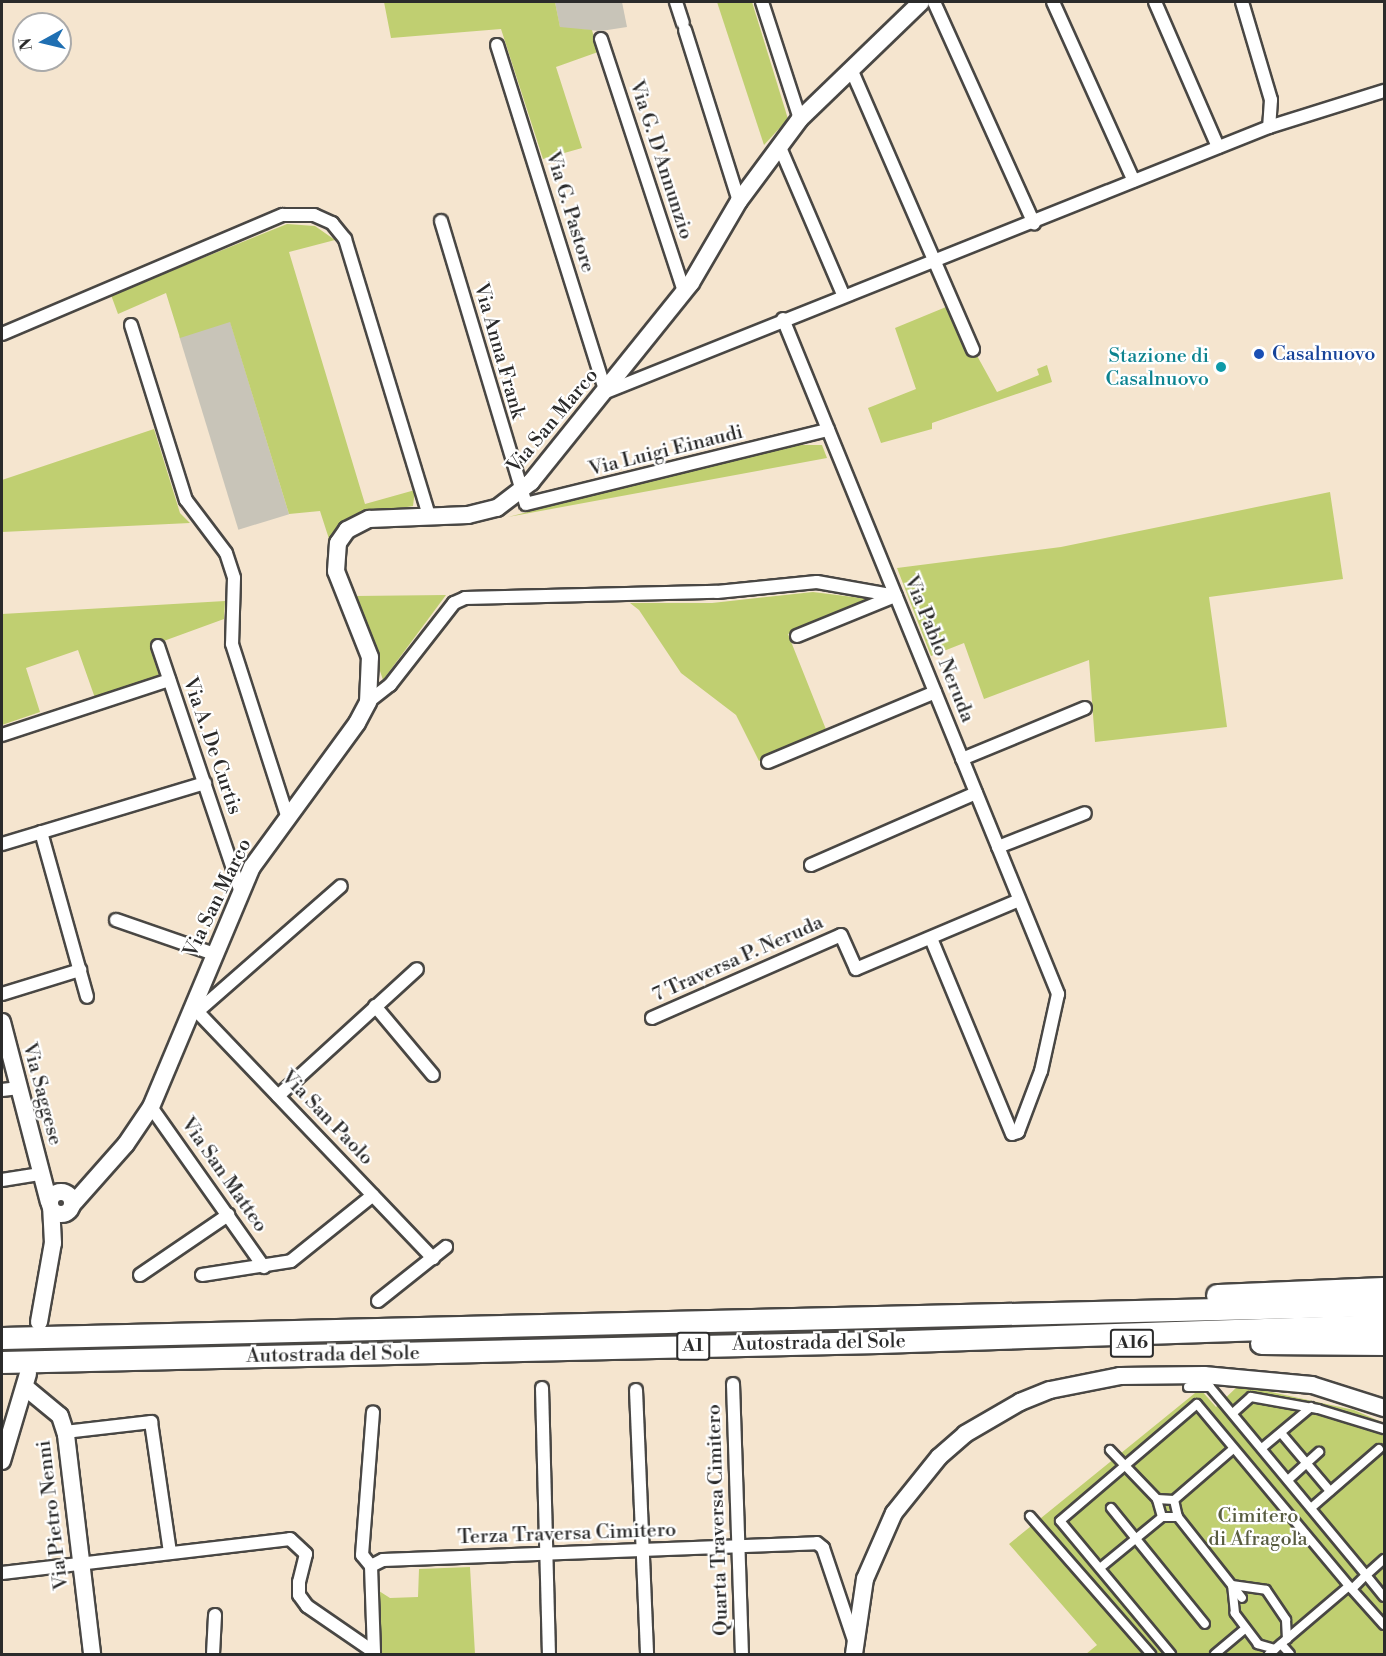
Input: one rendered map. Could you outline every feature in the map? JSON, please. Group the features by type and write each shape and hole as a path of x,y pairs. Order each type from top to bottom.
{"highway":[{"path":"982,1315 1128,1298 1384,1288"},
{"name":"Autostrada del Sole","path":"2,1338 1384,1305"},
{"name":"Autostrada del Sole","path":"2,1362 879,1342 1384,1325"},
{"name":"A16","path":"879,1342 1384,1344"}],"main road":[{"name":"Via San Marco","path":"61,1202 97,1179 151,1107 195,1009 214,954 241,892 287,815 357,723 368,702 370,657 336,571 338,543 347,530 369,519 468,515 497,508 520,492 552,460 684,292 739,201 800,119 921,2"},
{"name":"Via Saggese","path":"2,1022 42,1176 61,1202"},
{"path":"39,1322 61,1202"},
{"path":"854,1649 865,1579 894,1513 939,1457 965,1434 1020,1402 1050,1390 1120,1376 1204,1374 1312,1385 1384,1408"},
{"name":"Via Pietro Nenni","path":"2,1461 27,1380 60,1416 65,1432 92,1654"}],"street":[{"path":"676,2 739,201"},
{"path":"762,2 800,119"},
{"path":"934,2 1034,224"},
{"path":"1053,2 1134,181"},
{"path":"1155,2 1218,147"},
{"path":"1242,2 1271,100 1269,127"},
{"name":"Via G. D'Annunzio","path":"601,39 684,292"},
{"name":"Via G. Pastore","path":"497,45 606,392"},
{"path":"851,69 973,350"},
{"path":"606,392 843,294 1034,224 1269,127 1384,91"},
{"path":"779,145 843,294"},
{"path":"2,333 282,215 314,215 332,223 345,239 429,516"},
{"name":"Via Anna Frank","path":"441,221 520,492"},
{"name":"Via Pablo Neruda","path":"783,319 1058,994 1041,1071 1018,1132 1012,1134 930,938"},
{"path":"131,325 186,500 210,528 231,570 235,604 232,644 287,815"},
{"name":"Via Luigi Einaudi","path":"520,492 526,504 546,502 828,430"},
{"path":"368,702 390,685 454,603 465,598 717,592 817,582 896,596"},
{"path":"797,636 896,596"},
{"name":"Via A. De Curtis","path":"158,646 241,892"},
{"path":"2,735 169,680"},
{"path":"768,762 935,692"},
{"path":"962,759 1085,708"},
{"path":"2,844 205,783"},
{"path":"811,865 976,793"},
{"path":"998,847 1085,813"},
{"path":"41,832 87,997"},
{"path":"195,1009 341,886"},
{"name":"7 Traversa P. Neruda","path":"652,1018 841,935 856,969 1019,900"},
{"path":"116,920 214,954"},
{"path":"278,1096 417,969"},
{"path":"2,994 80,970"},
{"path":"375,1006 433,1075"},
{"name":"Via San Paolo","path":"195,1009 433,1258"},
{"path":"2,1090 19,1088"},
{"name":"Via San Matteo","path":"151,1107 264,1267"},
{"path":"2,1180 42,1176"},
{"path":"202,1275 291,1262 373,1195"},
{"path":"140,1275 228,1215"},
{"path":"378,1301 446,1247"},
{"name":"Quarta Traversa Cimitero","path":"733,1384 742,1654"},
{"path":"1188,1387 1210,1387 1384,1596"},
{"path":"542,1388 549,1654"},
{"path":"636,1389 647,1654"},
{"path":"1233,1413 1251,1397 1311,1407 1384,1429"},
{"path":"1171,1654 1060,1521 1197,1404 1384,1625"},
{"path":"1262,1448 1311,1407"},
{"path":"373,1412 362,1555 371,1566 374,1653"},
{"path":"65,1432 151,1422 170,1553"},
{"path":"1281,1433 1330,1491"},
{"path":"1157,1499 1174,1500 1233,1449"},
{"path":"1311,1508 1379,1449"},
{"path":"1110,1450 1157,1499 1162,1516"},
{"path":"1288,1480 1320,1452"},
{"path":"1174,1500 1178,1517 1242,1598"},
{"path":"1111,1508 1204,1624"},
{"path":"1030,1516 1151,1654"},
{"path":"1100,1568 1162,1516 1178,1517"},
{"path":"2,1573 290,1539 306,1554 299,1595 307,1606 374,1653"},
{"name":"Terza Traversa Cimitero","path":"371,1566 382,1560 817,1542 822,1548 854,1649"},
{"path":"1278,1647 1384,1559"},
{"path":"1232,1585 1266,1590 1286,1620 1278,1647"},
{"path":"1232,1585 1235,1613 1258,1644 1278,1647 1290,1654"},
{"path":"213,1654 215,1615"},
{"path":"1215,1654 1246,1628"}],"shaded area":[{"path":"555,2 622,2 627,27 601,31 560,28"},
{"path":"230,321 289,514 238,530 179,336"}],"green space":[{"path":"384,2 555,2 560,27 592,30 598,52 556,67 582,148 543,159 501,29 391,38"},
{"path":"717,2 752,2 788,119 764,145"},
{"path":"287,224 315,226 335,240 289,252 365,504 415,490 413,506 358,515 342,525 330,542 320,511 289,514 230,322 180,338 166,293 118,314 111,295"},
{"path":"946,307 968,354 975,352 997,392 1039,375 1037,369 1047,365 1052,382 932,423 932,429 881,443 868,408 916,389 895,328"},
{"path":"154,429 180,513 190,523 2,532 2,480"},
{"path":"790,445 822,445 827,458 508,517"},
{"path":"1330,492 1343,579 1209,597 1227,727 1095,742 1089,660 984,699 964,643 931,656 897,568 1061,547"},
{"path":"813,592 869,599 788,634 827,732 759,761 736,715 681,673 639,610 630,603 712,603"},
{"path":"446,595 383,680 355,596"},
{"path":"225,601 224,619 150,646 159,676 95,698 78,650 26,668 40,712 2,725 2,614"},
{"name":"Cimitero di Afragola","path":"1239,1385 1354,1410 1384,1423 1384,1654 1086,1654 1097,1645 1009,1544 1200,1389 1216,1407"},
{"path":"470,1567 475,1654 376,1654 379,1591 390,1598 418,1597 419,1569"}],"place":[{"name":"Casalnuovo","path":"1259,354"},
{"name":"Stazione di Casalnuovo","path":"1221,367"}]}
